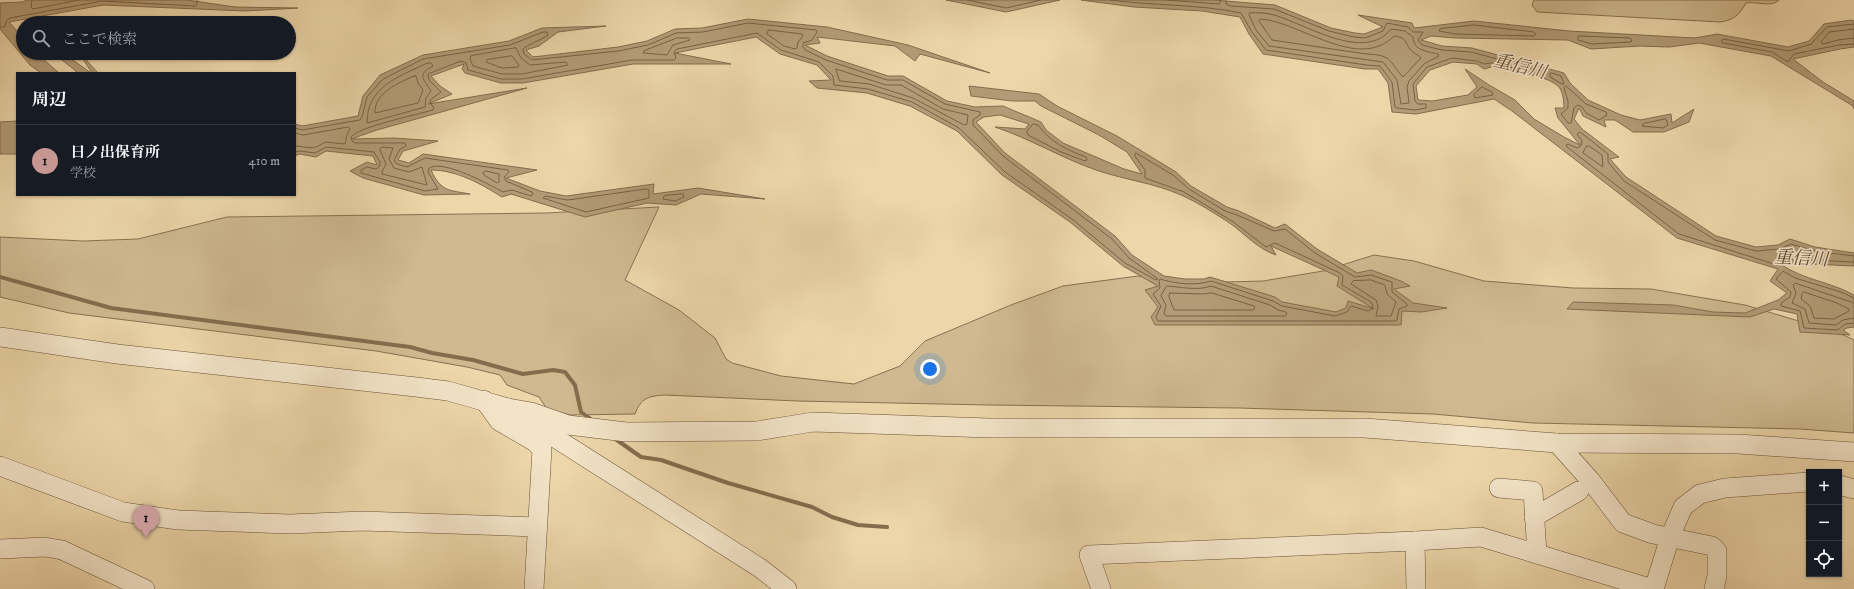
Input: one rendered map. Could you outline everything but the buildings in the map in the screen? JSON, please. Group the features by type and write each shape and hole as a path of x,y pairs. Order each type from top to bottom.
{"street":[{"path":"0,337 117,354 416,387 484,400 508,408 531,412 568,425 626,432 757,430 813,422 989,428 1365,428 1557,443 1738,444 1854,452"},
{"path":"484,400 499,422 536,442 542,449 536,526 534,589"},
{"path":"508,408 760,568 787,589"},
{"path":"1557,443 1591,481 1623,523 1654,534 1712,546 1717,551 1717,576 1714,589"},
{"path":"0,466 123,512 178,520 290,524 362,521 536,526"},
{"path":"1102,589 1089,555 1481,537 1653,589 1670,537 1683,507 1700,494 1725,488 1806,482"},
{"path":"1842,486 1854,488"},
{"path":"1499,488 1533,491 1537,554"},
{"path":"1534,518 1579,490"},
{"path":"1415,541 1416,589"},
{"path":"0,550 45,547 62,550 145,589"}],"shaded area":[{"path":"1534,0 1779,0 1772,4 1746,3 1736,16 1729,20 1720,22 1537,12 1532,5"},
{"path":"659,207 625,280 679,310 715,338 726,359 732,363 781,376 854,384 900,366 925,341 1011,305 1063,286 1138,276 1188,283 1263,281 1323,271 1374,255 1414,261 1484,281 1573,288 1651,289 1745,305 1839,333 1854,340 1854,433 1800,429 1533,423 1433,414 1239,408 797,401 665,395 654,396 646,399 640,404 635,414 570,415 547,409 539,397 507,385 500,375 467,367 376,351 69,313 0,297 0,237 83,241 138,239 227,217 546,213"}],"water":[{"path":"26,0 187,0 235,7 298,8 245,11 103,5 42,16 16,16 16,21 9,22 16,30 16,48 0,29 0,3 23,2"},
{"path":"946,0 1060,0 1006,12"},
{"name":"重信川","path":"1081,0 1213,0 1275,5 1331,28 1364,34 1383,27 1358,15 1412,23 1414,28 1474,21 1569,31 1695,38 1717,34 1788,47 1809,41 1824,24 1851,20 1854,21 1854,47 1793,59 1823,82 1854,101 1854,109 1853,106 1771,56 1699,43 1669,47 1640,46 1591,49 1568,40 1455,38 1431,36 1421,40 1442,46 1472,48 1564,73 1570,83 1588,100 1621,115 1640,120 1671,114 1672,123 1694,109 1689,122 1664,132 1633,132 1615,120 1604,120 1606,127 1583,116 1579,108 1574,119 1582,129 1619,157 1610,159 1626,177 1716,236 1756,247 1778,245 1790,239 1815,247 1854,253 1854,266 1788,263 1782,265 1808,278 1836,287 1854,295 1854,327 1843,330 1850,335 1800,332 1797,314 1774,309 1750,317 1567,309 1573,302 1673,305 1713,312 1745,313 1778,300 1787,293 1770,281 1778,269 1677,238 1512,111 1494,99 1416,114 1392,112 1388,83 1378,69 1365,69 1263,54 1249,34 1240,17 1202,11 1134,7","holes":["1453,62 1477,64 1484,69 1491,67 1537,76 1559,87 1562,94 1564,108 1555,108 1558,118 1580,145 1534,119 1515,100 1465,69 1477,87 1468,95 1432,101 1418,100 1416,86 1430,70"]},
{"path":"748,19 827,27 908,45 990,73 920,54 915,61 895,46 817,37 820,43 805,45 827,56 888,76 903,76 947,101 975,107 1003,106 1041,122 1046,130 1063,143 1124,169 1142,174 1127,152 1099,135 1041,106 1035,101 1012,101 971,96 969,86 1039,94 1057,106 1117,136 1176,172 1191,186 1227,207 1275,228 1285,224 1317,249 1357,273 1371,270 1401,281 1410,286 1394,289 1413,303 1447,308 1421,312 1402,311 1401,325 1155,325 1151,317 1158,307 1145,290 1158,286 1123,266 1070,222 1002,175 957,131 910,106 867,93 817,88 809,81 831,80 817,65 780,54 756,37 675,53 731,64 633,64 523,83 501,83 465,73 462,69 464,64 431,76 440,86 452,94 428,104 527,88 377,130 351,139 394,138 438,141 403,151 398,160 409,163 423,154 537,170 506,178 540,191 566,196 654,184 653,194 698,188 765,199 701,194 676,205 647,203 585,217 511,194 502,197 486,187 450,172 431,170 438,182 446,189 470,194 424,195 363,178 350,171 367,162 377,165 373,156 326,151 316,157 299,154 296,156 296,124 302,126 358,116 363,96 380,75 423,55 509,41 542,28 606,26 558,32 539,46 526,50 533,57 618,47 647,41 675,29 702,28","holes":["1000,115 1029,124 1025,129 995,127 1099,171 1161,187 1187,198 1231,224 1263,249 1276,255 1271,246 1339,277 1337,286 1374,309 1348,301 1346,308 1336,312 1282,302 1275,297 1210,277 1204,279 1185,279 1164,276 1132,255 1115,236 1005,153 976,122 984,117"]},
{"path":"26,60 44,60 58,72 40,72"},
{"path":"62,60 73,60 90,72 76,71"},
{"path":"84,60 86,60 97,72 91,72"},
{"path":"16,121 16,154 0,154 0,122"}],"waterway":[{"path":"0,277 111,308 410,347 432,353 473,360 523,374 553,370 565,372 575,385 581,412 592,420"},
{"path":"614,438 641,457 661,460 728,483 812,507 832,517 858,525 887,527"}],"place":[{"name":"日ノ出保育所","path":"146,538"}]}
